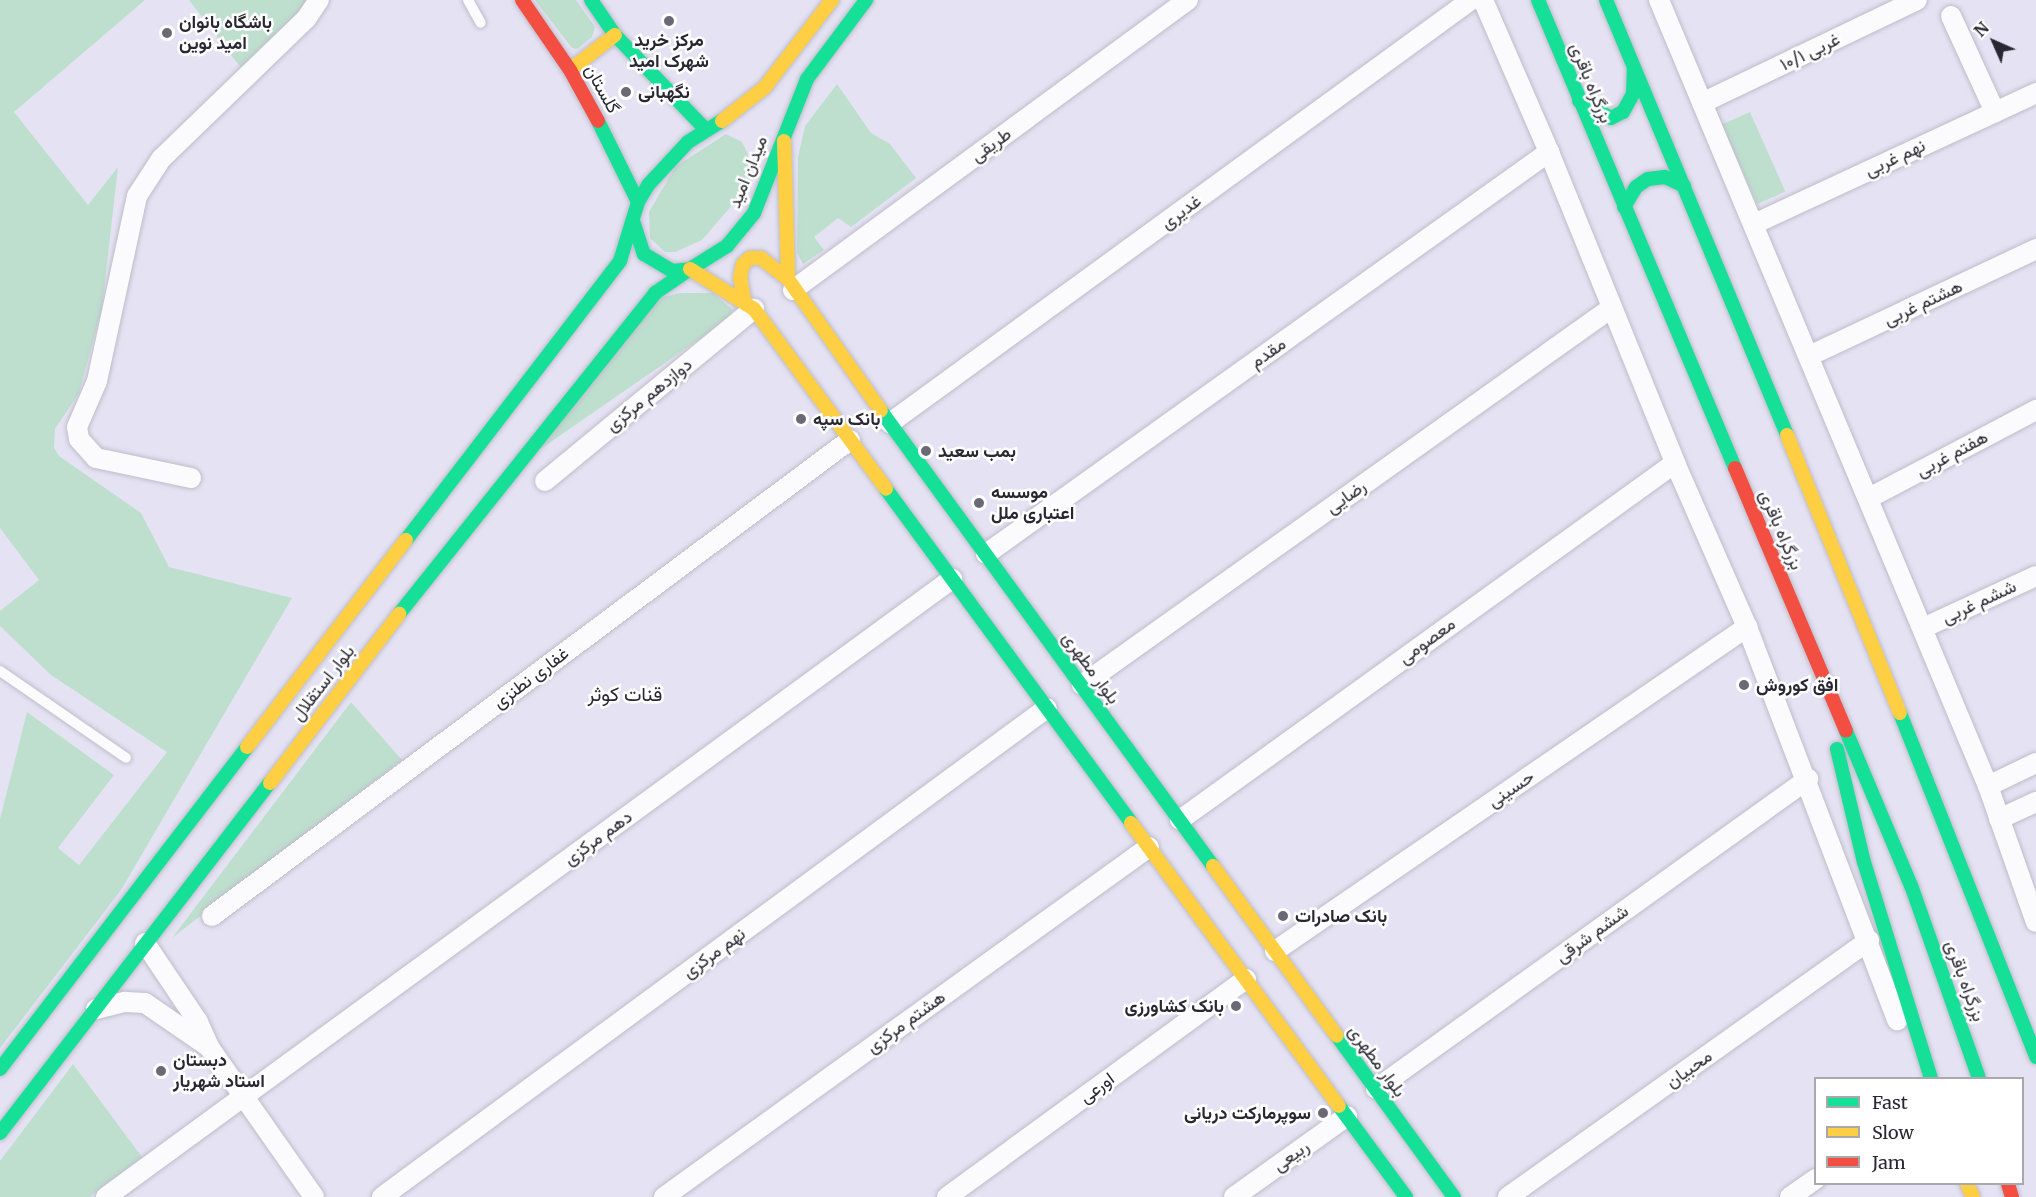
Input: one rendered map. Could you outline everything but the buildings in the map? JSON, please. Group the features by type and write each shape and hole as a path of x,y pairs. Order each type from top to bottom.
{"main road":[{"name":"گلستان","path":"522,0 570,70 623,165 638,202"},
{"path":"591,0 615,35 706,130"},
{"path":"765,87 832,0"},
{"path":"794,106 807,79 866,0"},
{"name":"بزرگراه باقری","path":"1538,0 1825,688 1912,888 1979,1077"},
{"path":"1606,0 2026,1024 2036,1057"},
{"path":"794,106 820,82 865,27"},
{"path":"570,70 615,35"},
{"path":"765,87 773,50"},
{"path":"1579,101 1611,118 1623,112 1633,94 1634,69"},
{"name":"میدان امید","path":"633,221 638,202 661,169 706,130 765,87"},
{"name":"میدان امید","path":"690,269 728,246 754,213 794,106"},
{"path":"784,130 791,285"},
{"path":"1624,207 1636,187 1648,179 1665,177 1684,186"},
{"path":"633,221 638,243 650,260 672,271 690,269 749,304 1406,1197"},
{"name":"بلوار استقلال","path":"0,1069 620,261 633,221"},
{"name":"بلوار مطهری","path":"749,304 740,277 742,264 750,258 761,258 791,285 1454,1197"},
{"name":"بلوار استقلال","path":"0,1133 502,481 655,293 690,269"},
{"path":"573,322 590,315 596,320"},
{"path":"597,364 609,337 606,331"},
{"path":"1825,688 1863,862 1931,1077"},
{"path":"2026,1024 2036,1039"}],"street":[{"path":"191,478 96,458 79,440 80,414 98,381 137,196 161,159 306,19 318,0"},
{"name":"طریقی","path":"791,285 1188,0"},
{"name":"غدیری","path":"890,423 1471,0"},
{"path":"1483,0 1549,152 1610,309 1747,627 1869,940 1917,1077"},
{"path":"1659,0 1988,786 2034,912"},
{"name":"۱۰/۱ غربی","path":"1702,103 1917,0"},
{"path":"1951,16 1995,112"},
{"name":"نهم غربی","path":"1754,224 2036,93"},
{"name":"مقدم","path":"986,555 1549,152"},
{"name":"هشتم غربی","path":"1809,356 2036,249"},
{"name":"دوازدهم مرکزی","path":"545,481 749,304"},
{"name":"رضایی","path":"1082,685 1610,309"},
{"name":"هفتم غربی","path":"1869,498 2036,410"},
{"name":"غفاری نطنزی","path":"212,916 850,440"},
{"name":"معصومی","path":"1180,820 1675,463"},
{"name":"ششم غربی","path":"1923,628 2036,576"},
{"name":"دهم مرکزی","path":"106,1197 952,579"},
{"name":"حسینی","path":"1275,951 1747,627"},
{"name":"نهم مرکزی","path":"382,1197 1047,708"},
{"path":"1988,786 2036,763"},
{"name":"ششم شرقی","path":"1376,1089 1808,779"},
{"path":"2000,819 2036,802"},
{"name":"هشتم مرکزی","path":"664,1197 1149,847"},
{"name":"محبیان","path":"1508,1197 1869,940"},
{"path":"145,943 198,1022 209,1047 314,1197"},
{"name":"اورعی","path":"947,1197 1246,979"},
{"path":"96,1009 145,1003 209,1047"},
{"name":"ربیعی","path":"1234,1197 1347,1116"},
{"path":"1790,1197 1814,1180"}],"lane":[{"path":"468,0 481,22"},
{"path":"0,672 126,758"}],"green space":[{"path":"0,0 145,0 14,112 88,205 118,167 102,308 79,393 55,429 54,448 59,456 141,513 169,567 292,598 121,890 0,1048 0,819 27,712 114,775 58,848 79,865 167,752 51,675 0,626 0,611 39,580 0,528"},
{"path":"189,0 310,0 241,68"},
{"path":"535,0 576,0 595,27 592,37 577,49 572,48"},
{"path":"837,84 871,133 890,144 916,178 851,227 838,218 814,237 824,250 803,264 797,253 798,157 805,126"},
{"path":"1750,112 1785,191 1757,204 1722,125"},
{"path":"726,134 742,142 748,154 749,167 740,196 702,240 675,252 665,252 650,238 649,212 675,167"},
{"path":"680,293 713,293 733,310 730,318 539,450 659,298"},
{"path":"351,702 402,760 172,938"},
{"path":"73,1064 142,1157 90,1197 0,1197 0,1161"}],"traffic: fast":[{"path":"591,0 615,35 706,130"},
{"path":"633,221 644,254 672,271 690,269 727,246 754,213 807,79 866,0"},
{"path":"1538,0 1735,468"},
{"path":"1606,0 1787,435"},
{"path":"1579,101 1611,118 1623,112 1633,94 1634,69"},
{"path":"598,121 638,202"},
{"path":"406,540 620,261 638,202 649,184 688,142 722,121"},
{"path":"1624,207 1636,187 1648,179 1665,177 1684,186"},
{"path":"399,614 655,293 690,269"},
{"path":"881,411 1213,866"},
{"path":"886,489 1131,823"},
{"path":"1900,713 2036,1057"},
{"path":"1846,731 1912,888 1979,1077"},
{"path":"0,1069 247,747"},
{"path":"1837,749 1864,862 1931,1077"},
{"path":"0,1133 270,783"},
{"path":"1337,1036 1454,1197"},
{"path":"1339,1106 1406,1197"}],"traffic: slow":[{"path":"722,121 765,87 832,0"},
{"path":"570,70 615,35"},
{"path":"784,141 788,279 881,411"},
{"path":"744,299 740,277 743,264 750,258 761,258 788,279"},
{"path":"690,269 754,309 886,489"},
{"path":"1787,435 1900,713"},
{"path":"247,747 406,540"},
{"path":"270,783 399,614"},
{"path":"1131,823 1339,1106"},
{"path":"1213,866 1337,1036"},
{"path":"1967,1185 1973,1197"}],"traffic: jam":[{"path":"522,0 570,70 598,121"},
{"path":"1735,468 1846,731"},
{"path":"2008,1185 2012,1197"}],"place":[{"name":"مرکز خرید شهرک امید","path":"669,21"},
{"name":"باشگاه بانوان امید نوین","path":"167,33"},
{"name":"نگهبانی","path":"626,92"},
{"name":"بانک سپه","path":"801,419"},
{"name":"بمب سعید","path":"926,451"},
{"name":"موسسه اعتباری ملل","path":"979,503"},
{"name":"افق کوروش","path":"1744,685"},
{"name":"بانک صادرات","path":"1283,916"},
{"name":"بانک کشاورزی","path":"1236,1006"},
{"name":"دبستان استاد شهریار","path":"161,1071"},
{"name":"سوپرمارکت دریانی","path":"1323,1113"}],"district":[{"name":"قنات کوثر","path":"625,693"}]}
